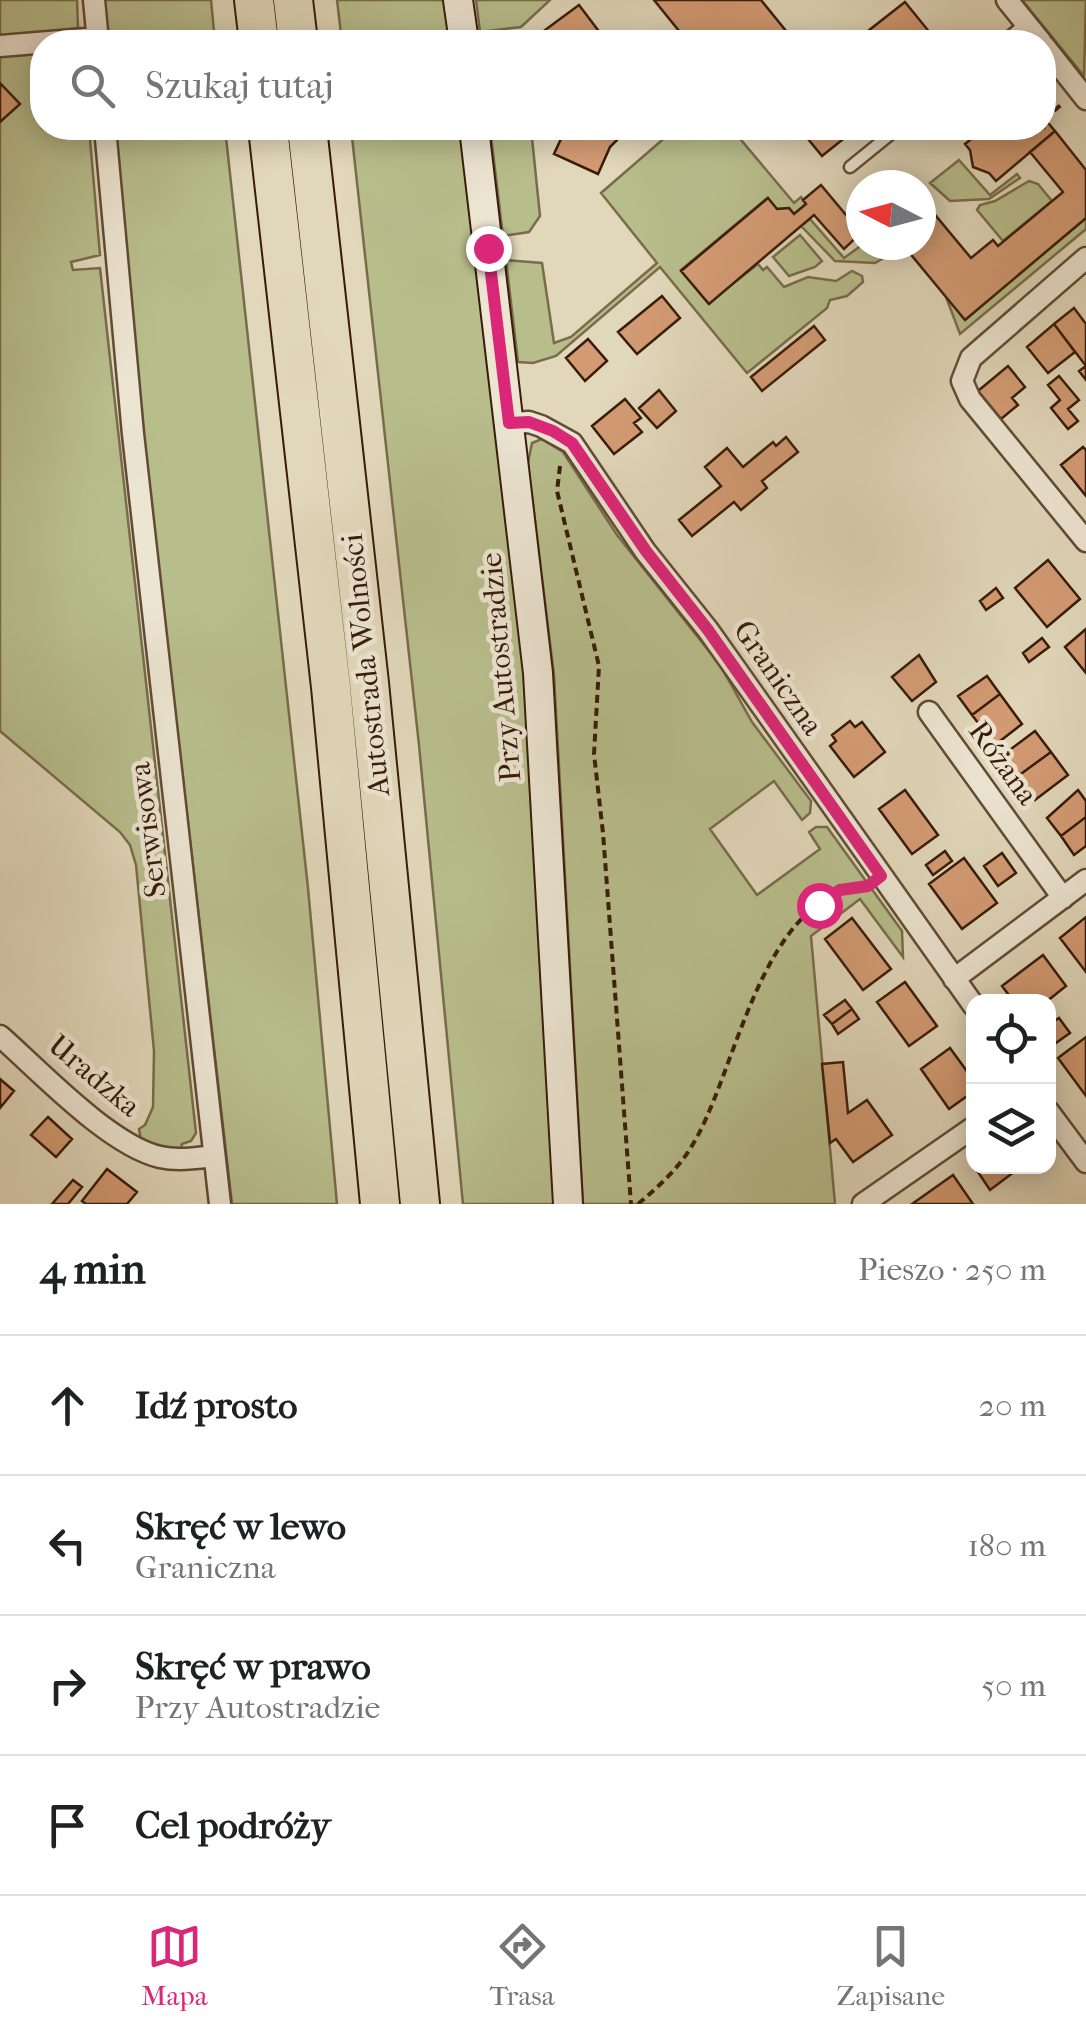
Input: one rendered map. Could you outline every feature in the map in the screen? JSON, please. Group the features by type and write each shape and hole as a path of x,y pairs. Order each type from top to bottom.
{"highway":[{"path":"254,0 258,30"},
{"path":"293,0 297,30"},
{"name":"Autostrada Wolności","path":"269,140 332,687 380,1204"},
{"name":"Autostrada Wolności","path":"309,140 369,683 420,1204"}],"street":[{"path":"94,0 97,30"},
{"path":"458,0 462,30"},
{"path":"1007,0 1031,30"},
{"path":"0,46 30,44"},
{"path":"1056,62 1086,100"},
{"name":"Serwisowa","path":"106,140 135,448 220,1204"},
{"name":"Przy Autostradzie","path":"475,140 538,673 568,1204"},
{"path":"1086,258 972,358 962,374 964,390 1086,541"},
{"path":"509,423 529,422 563,436"},
{"name":"Graniczna","path":"563,436 572,443 646,551 708,630 966,995"},
{"name":"Różana","path":"929,712 1063,898"},
{"path":"954,979 1086,880"},
{"name":"Uradzka","path":"0,1036 113,1134 137,1150 163,1158 214,1156"},
{"path":"1056,1122 1086,1162"},
{"path":"863,1204 966,1132"}],"lane":[{"path":"1018,30 1026,24"},
{"path":"850,167 883,140"}],"path":[{"path":"1056,109 1064,102"},
{"path":"563,436 557,491 599,666 594,754 635,1204"},
{"path":"635,1204 668,1178 692,1147 720,1085 748,1004 773,956 819,905 840,890 868,886 881,876"}],"green space":[{"path":"0,0 77,0 78,27 74,30 30,30 30,140 90,140 100,255 71,262 73,270 100,268 196,1133 181,1149 165,1149 141,1140 139,1129 153,1107 154,1051 136,865 130,845 120,832 0,731"},
{"path":"104,0 211,0 214,30 107,30"},
{"path":"337,0 447,0 451,30 341,30"},
{"path":"476,0 550,0 521,27 480,30"},
{"path":"1022,0 1086,0 1084,76 1056,42 1056,30 1046,30"},
{"path":"116,140 226,140 308,888 337,1204 232,1204 135,364"},
{"path":"352,140 463,140 525,665 556,1204 463,1204 419,745"},
{"path":"491,140 532,140 540,216 529,232 503,236"},
{"path":"662,140 741,140 794,203 801,197 806,204 794,214 789,208 777,209 767,198 681,270 708,303 758,264 763,270 767,267 784,287 808,277 836,281 852,271 862,276 863,282 847,296 830,300 827,308 747,373 660,267 556,356 533,363 518,362 506,260 542,263 554,343 571,337 657,263 601,193"},
{"path":"959,160 990,195 1017,174 1020,178 989,199 950,201 936,188 936,178"},
{"path":"1029,181 1038,184 1052,201 1003,241 977,210"},
{"path":"1086,218 1086,229 960,334 946,297 966,319"},
{"path":"810,219 846,260 880,260 835,261 801,226"},
{"path":"800,235 822,261 789,276 773,257"},
{"path":"542,439 563,452 617,535 720,665 752,722 811,801 810,813 802,820 774,781 710,829 757,895 820,849 809,832 827,827 902,931 903,957 860,899 811,936 835,1204 583,1204 554,675 528,463 532,443"}],"building":[{"path":"654,0 761,0 785,30 678,30"},
{"path":"905,2 928,30 869,30"},
{"path":"579,5 598,30 545,30"},
{"path":"0,83 20,104 0,122"},
{"path":"1056,132 1086,170 1086,218 965,320 915,260 936,260 936,216 971,258 993,240 998,246 1063,192 1030,152 1044,140 1056,140"},
{"path":"560,140 617,140 598,174 554,154"},
{"path":"809,140 842,140 822,156"},
{"path":"970,140 1044,140 996,181 989,173 973,167 965,144"},
{"path":"821,185 846,215 844,249 814,215 709,304 681,271 768,198 777,209 789,208 794,214 806,204 803,200"},
{"path":"662,296 680,318 637,354 618,332"},
{"path":"1074,308 1086,324 1086,366 1054,324"},
{"path":"1054,324 1075,352 1048,373 1027,347"},
{"path":"814,326 825,340 762,391 751,377"},
{"path":"588,339 607,361 585,381 566,358"},
{"path":"1008,366 1025,387 1012,398 1018,405 1001,419 978,391"},
{"path":"1059,376 1079,400 1068,409 1078,421 1068,429 1051,408 1060,400 1048,385"},
{"path":"659,390 676,411 657,428 639,408"},
{"path":"625,399 641,418 634,423 642,432 614,454 592,426"},
{"path":"786,437 798,452 762,481 767,488 741,510 734,502 692,536 679,520 721,486 705,467 727,448 743,467 773,442 776,446"},
{"path":"1083,447 1086,450 1086,496 1061,465"},
{"path":"1048,560 1080,599 1047,627 1015,588"},
{"path":"996,588 1003,598 986,610 980,601"},
{"path":"1086,629 1086,673 1065,647"},
{"path":"1042,638 1049,647 1029,662 1023,653"},
{"path":"919,655 936,682 912,701 892,677"},
{"path":"987,676 1000,694 972,715 958,696"},
{"path":"1000,694 1022,724 995,745 972,715"},
{"path":"850,721 855,727 862,722 885,752 854,777 830,746 836,741 832,735"},
{"path":"1035,731 1051,752 1018,776 1003,755"},
{"path":"1051,752 1068,775 1035,800 1018,776"},
{"path":"905,790 938,835 912,854 879,809"},
{"path":"1078,790 1086,801 1086,817 1061,836 1047,818"},
{"path":"1086,817 1086,846 1074,855 1061,836"},
{"path":"945,851 952,861 933,875 926,865"},
{"path":"1002,853 1016,873 998,886 984,866"},
{"path":"964,858 997,903 962,929 929,884"},
{"path":"1086,917 1086,972 1060,938"},
{"path":"852,918 891,969 863,990 825,939"},
{"path":"1043,955 1066,986 1056,994 1008,994 1002,986"},
{"path":"905,982 937,1026 909,1046 877,1002"},
{"path":"845,1000 852,1009 832,1024 824,1015"},
{"path":"852,1009 859,1019 838,1034 832,1024"},
{"path":"1059,1018 1070,1033 1056,1043"},
{"path":"1086,1037 1086,1096 1058,1058"},
{"path":"950,1048 966,1070 966,1097 949,1109 921,1069"},
{"path":"843,1062 848,1113 867,1100 892,1135 853,1162 836,1139 830,1143 822,1064"},
{"path":"0,1079 14,1091 0,1108"},
{"path":"48,1117 72,1139 56,1157 31,1135"},
{"path":"107,1169 137,1192 127,1204 86,1204 82,1201"},
{"path":"979,1174 1011,1174 990,1190"},
{"path":"953,1175 973,1204 912,1204"},
{"path":"73,1180 82,1187 68,1204 52,1204"}],"route":[{"path":"488,248 509,423 529,422 572,443 881,876 868,886 840,890 819,905"}]}
